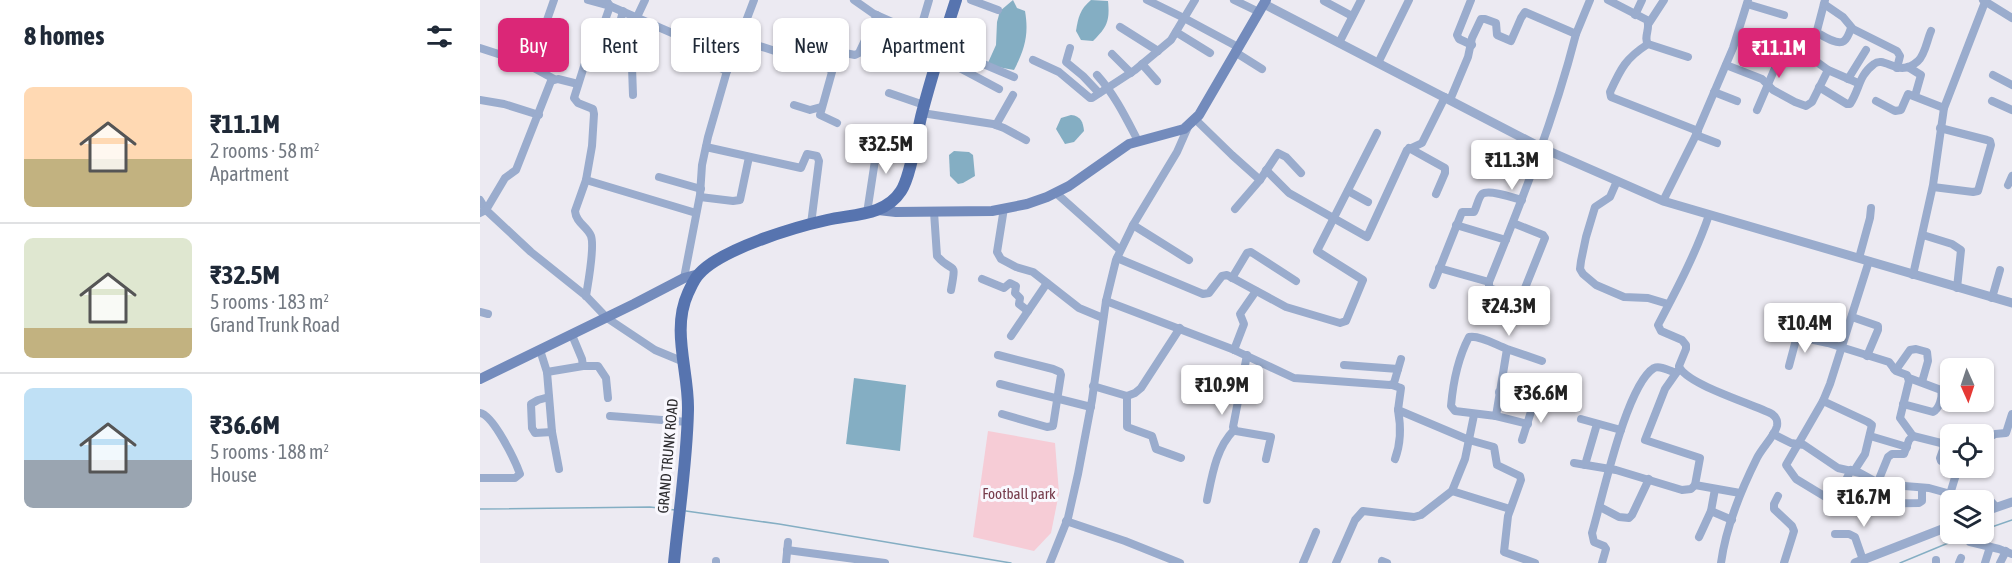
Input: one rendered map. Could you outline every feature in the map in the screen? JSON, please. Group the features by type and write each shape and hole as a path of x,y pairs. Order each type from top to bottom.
{"main road":[{"name":"GRAND TRUNK ROAD","path":"950,18 956,0"},
{"path":"872,211 992,210 1027,204 1070,186 1129,144 1169,135 1184,129 1193,121 1263,5"},
{"name":"GRAND TRUNK ROAD","path":"674,563 688,422 688,394 681,318 686,296 699,274 711,264 733,252 811,224 872,211 897,197 905,185 934,72"},
{"path":"480,379 684,278 699,274"}],"street":[{"path":"548,18 554,0"},
{"path":"588,0 608,3 671,32"},
{"path":"637,17 645,0"},
{"path":"747,18 754,0"},
{"path":"854,0 884,18"},
{"path":"924,18 929,0"},
{"path":"971,0 998,10"},
{"path":"1147,0 1184,18 1237,50 1262,69"},
{"path":"1034,60 1059,72 1090,98 1131,73 1171,40 1195,0"},
{"path":"1234,0 1263,5 1542,148 1663,201 2012,303"},
{"path":"1339,43 1361,0"},
{"path":"1378,63 1409,0"},
{"path":"1471,0 1457,35 1459,39 1472,45"},
{"path":"1513,223 1545,236 1536,263 1518,297 1492,289 1489,287 1489,282 1542,148 1576,34 1590,0"},
{"path":"1608,0 1649,23"},
{"path":"1635,15 1641,0"},
{"path":"1648,44 1646,39 1649,23 1664,0"},
{"path":"1324,1 1352,16"},
{"path":"1913,275 1933,187 1944,108 1984,1 2011,15"},
{"path":"1663,201 1697,133 1733,48 1748,2 1784,15"},
{"path":"1858,83 1828,70 1810,57 1824,2 1841,15 1851,28 1897,51 1900,56 1897,68"},
{"path":"586,296 592,242 588,231 576,217 575,212 592,146 594,114 592,109 575,100 586,60 600,35 608,3"},
{"path":"623,11 617,34 616,59 634,69 633,95"},
{"path":"1266,170 1288,193 1365,237 1369,235 1407,150 1422,143 1447,99 1472,45 1472,38 1481,19 1496,23 1497,35 1510,41 1525,12 1576,34"},
{"path":"849,54 859,53 877,15"},
{"path":"1120,27 1158,51"},
{"path":"1816,32 1842,42 1851,28"},
{"path":"1819,87 1849,105 1852,103 1861,77 1878,62 1903,69 1908,67 1920,58 1931,31"},
{"path":"1176,32 1210,52"},
{"path":"1648,44 1688,57"},
{"path":"1648,44 1626,61 1610,92 1611,97 1697,133 1717,144"},
{"path":"480,48 498,53"},
{"path":"1070,48 1066,62 1099,93"},
{"path":"1848,79 1866,50"},
{"path":"1112,54 1131,73"},
{"path":"1757,110 1781,54"},
{"path":"1142,64 1157,81"},
{"path":"1726,65 1762,79 1773,90 1806,106 1812,102 1828,70"},
{"path":"986,67 1014,77"},
{"path":"1908,67 1921,75 1915,96"},
{"path":"542,72 554,79 578,84"},
{"path":"684,278 700,193 702,165 727,72"},
{"path":"832,72 820,115 837,123"},
{"path":"973,72 999,89"},
{"path":"1097,75 1120,105 1138,141"},
{"path":"1993,75 2012,85"},
{"path":"483,212 505,178 516,170 551,81 554,79"},
{"path":"1714,92 1737,101"},
{"path":"889,93 923,109 996,125 1026,140"},
{"path":"996,125 1014,95"},
{"path":"1876,101 1899,111 1907,95 1944,108"},
{"path":"480,100 504,104 539,115"},
{"path":"1992,101 2012,110"},
{"path":"794,105 810,110 821,107"},
{"path":"1050,563 1066,521 1078,474 1091,407 1106,301 1118,254 1133,225 1166,172 1193,121 1260,180"},
{"path":"1933,187 1978,191 1991,144 1990,141 1940,128"},
{"path":"1056,193 1118,254 1203,294 1209,293 1225,275 1297,312 1340,323 1346,321 1363,280 1318,254 1318,249 1377,133"},
{"path":"872,211 879,134"},
{"path":"706,147 801,168 807,154 817,156 819,161 811,224"},
{"path":"1409,148 1444,168 1445,173 1436,195"},
{"path":"1234,209 1260,180 1278,153 1301,173"},
{"path":"659,177 700,193 740,200 749,157"},
{"path":"2008,185 2012,176"},
{"path":"585,180 696,213"},
{"path":"1617,181 1610,197 1595,207 1586,237 1580,269 1582,274 1596,285 1624,297 1648,297 1668,304"},
{"path":"1348,190 1368,202"},
{"path":"1433,285 1462,212 1471,213 1476,210 1485,193 1522,200"},
{"path":"480,200 483,212 586,296 607,318 655,350 684,363"},
{"path":"1004,208 997,252 1001,259 1033,272 1079,308 1103,318"},
{"path":"1859,258 1871,208"},
{"path":"934,212 938,256 954,269 951,290"},
{"path":"1695,485 1700,458 1645,440 1665,389 1678,371 1686,349 1682,340 1661,331 1658,325 1710,215"},
{"path":"1133,225 1189,260"},
{"path":"1456,225 1506,240"},
{"path":"1923,234 1952,244 1961,250 1957,288"},
{"path":"1232,278 1247,253 1251,252 1296,281"},
{"path":"1822,401 1871,423 1872,427 1865,454 1836,498 1829,499 1796,479 1786,465 1822,401 1842,349 1869,261"},
{"path":"1439,268 1489,282"},
{"path":"1992,298 2000,270"},
{"path":"982,279 1003,288 1010,283 1016,286 1015,292 1020,298 1019,304 1028,311"},
{"path":"1011,336 1047,283"},
{"path":"1234,350 1244,324 1240,314 1256,291"},
{"path":"1106,301 1234,350 1294,378 1392,385 1401,388 1398,410 1399,449 1395,459"},
{"path":"1852,317 1879,328 1867,356"},
{"path":"1093,386 1127,396 1135,393 1141,388 1180,328"},
{"path":"1781,333 1828,343 1889,362 1894,369 1909,378 1941,390 1942,395 1936,410 1930,412 1903,404"},
{"path":"572,335 583,366"},
{"path":"1528,424 1496,416 1455,411 1451,406 1459,361 1468,337 1472,336 1542,361"},
{"path":"1789,366 1797,336"},
{"path":"1496,416 1507,349"},
{"path":"540,350 546,372 552,432 559,469"},
{"path":"1894,369 1910,350 1927,352 1928,366 1922,382"},
{"path":"998,355 1060,372 1059,398 1054,424 1050,427 1002,414"},
{"path":"1207,500 1212,476 1224,442 1234,430 1235,412 1247,356"},
{"path":"1392,385 1401,359"},
{"path":"1344,365 1398,369"},
{"path":"546,372 598,366 606,378 608,398"},
{"path":"1602,563 1606,549 1592,539 1621,430 1634,395 1653,369 1659,367 1678,371 1706,386 1772,414 1777,423 1773,434 1758,454 1740,493 1721,563"},
{"path":"1909,378 1900,418 1912,436 1940,443"},
{"path":"1000,384 1091,407"},
{"path":"1499,392 1554,402"},
{"path":"1127,396 1127,427 1152,436 1156,449 1181,458"},
{"path":"549,397 531,404 532,428 535,433 552,432"},
{"path":"1522,440 1535,399"},
{"path":"1398,410 1469,440 1494,447 1497,465 1521,476 1510,509 1504,553 1500,563"},
{"path":"480,413 488,417 498,432 520,474 515,478 480,478"},
{"path":"1994,435 2006,433 2012,414"},
{"path":"1336,563 1355,520 1363,510 1414,517 1421,515 1452,491 1465,459 1474,415"},
{"path":"610,416 688,422"},
{"path":"1581,419 1621,430"},
{"path":"1586,465 1597,424"},
{"path":"1234,430 1271,437 1266,459"},
{"path":"1773,434 1791,443 1804,445 1838,468 1853,471 1877,483 1922,488 1940,494"},
{"path":"1870,436 1907,447"},
{"path":"1864,516 1888,458 1892,454 1905,454 1912,436"},
{"path":"1574,464 1610,469 1686,491 1695,485 1740,493"},
{"path":"1600,507 1619,517 1631,517 1649,479"},
{"path":"1857,504 1919,504 1922,501 1922,488"},
{"path":"1699,537 1711,511 1715,489"},
{"path":"1452,491 1510,509"},
{"path":"1778,496 1774,509 1792,526 1794,531 1784,563"},
{"path":"1994,503 1996,507 2012,502"},
{"path":"1711,511 1732,520"},
{"path":"1066,521 1125,540 1180,563"},
{"path":"1835,534 1849,534 1855,537 1859,561 1940,530"},
{"path":"1303,563 1316,532"},
{"path":"1978,544 2009,553 2000,563"},
{"path":"786,563 788,546 885,563"},
{"path":"1986,563 1990,547"},
{"path":"1504,553 1535,563"}],"green space":[{"name":"Football park","path":"988,431 1055,443 1059,493 1051,533 1034,551 973,537"}],"water":[{"path":"1013,0 1017,8 1025,11 1026,34 1021,55 1014,70 987,65 996,45 1000,11"},
{"path":"1091,0 1108,1 1108,19 1102,32 1093,41 1081,40 1076,31 1078,22 1082,10"},
{"path":"1071,115 1081,120 1084,131 1074,142 1065,144 1056,129 1061,118"},
{"path":"954,151 969,152 973,155 975,176 958,184 950,176 949,155"},
{"path":"854,378 906,385 900,451 846,444"}],"waterway":[{"path":"480,509 650,507 675,510"},
{"path":"686,511 779,524 1011,563"},
{"path":"1994,526 2012,520"},
{"path":"1900,563 1946,544"}]}
